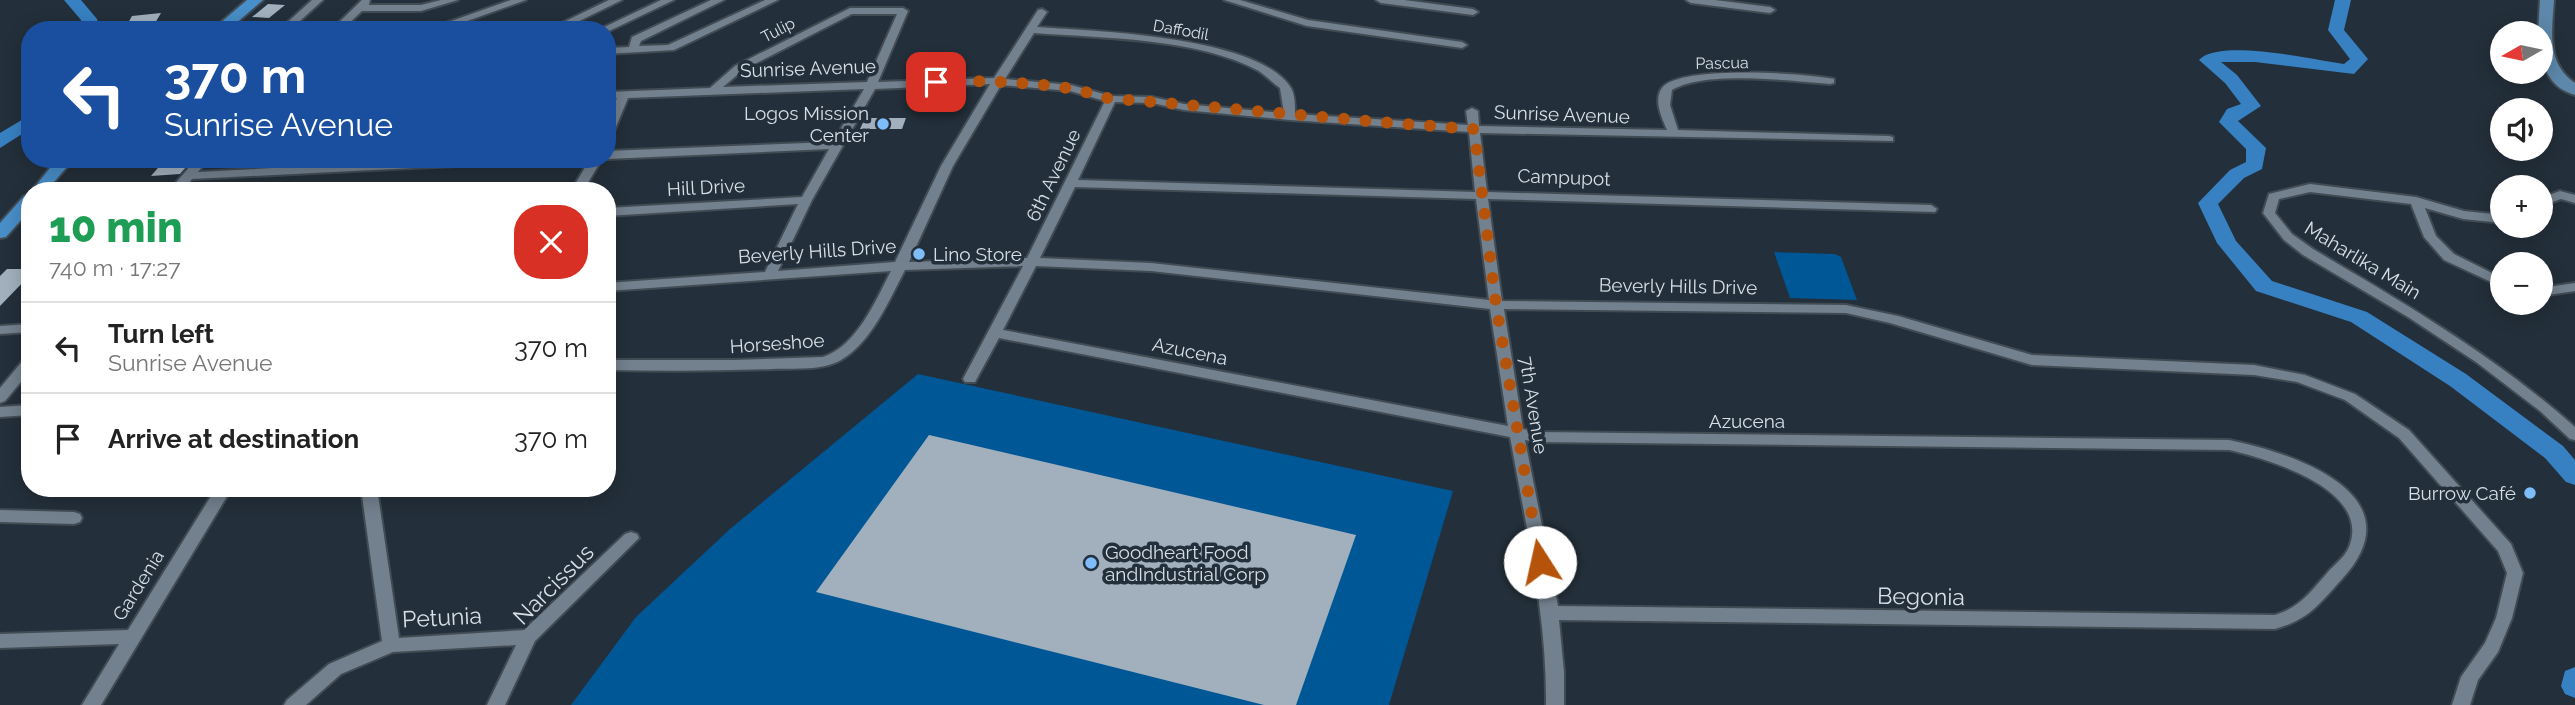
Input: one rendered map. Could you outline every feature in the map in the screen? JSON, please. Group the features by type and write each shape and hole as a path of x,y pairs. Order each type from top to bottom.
{"main road":[{"path":"238,0 239,5 246,6 256,0"},
{"path":"225,21 238,0"},
{"path":"230,21 256,0"},
{"path":"2547,0 2545,43 2549,67 2561,81 2575,90"},
{"path":"45,182 57,168"},
{"path":"0,233 21,210"}],"street":[{"path":"294,21 318,0"},
{"path":"345,21 368,0"},
{"path":"410,8 419,0"},
{"path":"359,8 410,8 453,0"},
{"path":"480,21 522,0"},
{"path":"572,21 617,0"},
{"path":"616,24 669,0"},
{"path":"633,50 632,43 646,34 719,0"},
{"path":"1229,0 1307,23 1462,45"},
{"path":"1381,0 1473,12"},
{"path":"1691,0 1770,10"},
{"path":"616,51 670,48 764,1"},
{"name":"Tulip","path":"715,89 739,68 850,11 903,10 872,84"},
{"name":"Horseshoe","path":"616,365 697,367 834,358 856,343 899,266 924,210 996,81 1042,12"},
{"name":"Daffodil","path":"1031,30 1153,40 1251,61 1272,74 1286,88 1290,117"},
{"name":"Pascua","path":"1674,135 1663,101 1667,89 1677,82 1704,76 1830,80"},
{"name":"Sunrise Avenue","path":"616,94 996,81 1071,88 1111,99 1152,100 1184,107 1474,129 1889,139"},
{"path":"771,274 806,200 872,84"},
{"path":"616,113 624,94"},
{"name":"6th Avenue","path":"970,379 1032,262 1111,99"},
{"name":"7th Avenue","path":"1472,111 1496,305 1549,613 1556,672 1555,705"},
{"path":"616,155 836,145"},
{"path":"183,182 195,168"},
{"path":"188,176 342,168"},
{"name":"Campupot","path":"1069,183 1481,193 1931,209"},
{"name":"Maharlika Main","path":"2490,218 2463,215 2416,201 2310,188 2273,197 2269,213 2288,237 2308,252 2445,332 2546,407 2575,435"},
{"path":"2553,198 2560,195 2575,199"},
{"name":"Hill Drive","path":"616,211 806,200"},
{"path":"2416,201 2430,237 2449,257 2490,278"},
{"name":"Beverly Hills Drive","path":"616,290 771,274 899,266 1032,262 1151,267 1496,305 1846,309 1898,319 2005,354 2032,360 2254,370 2300,378 2350,397 2404,433 2505,548 2515,573 2504,618 2492,647 2470,677 2462,705"},
{"path":"2553,290 2575,287"},
{"path":"0,330 21,329"},
{"name":"Azucena","path":"995,333 1517,434 1574,439 2199,442 2252,449 2293,462 2323,480 2349,504 2360,528 2351,557 2302,613 2291,618"},
{"path":"0,398 21,372"},
{"path":"0,412 21,411"},
{"name":"Gardenia","path":"91,705 130,637 218,497"},
{"path":"370,497 391,645"},
{"path":"0,516 74,518"},
{"name":"Narcissus","path":"496,705 528,637 631,538"},
{"name":"Begonia","path":"1549,613 2129,622 2275,622 2291,618"},
{"path":"0,641 130,637"},
{"name":"Petunia","path":"293,705 335,669 391,645 528,637"}],"shaded area":[{"path":"1774,252 1835,254 1841,257 1857,300 1790,298"},
{"path":"918,374 1453,491 1389,705 571,705 636,617 730,529"}],"building":[{"path":"268,4 285,5 269,18 252,17"},
{"path":"161,13 156,21 129,21 132,16"},
{"name":"Logos Mission Center","path":"865,118 906,118 902,129 860,129"},
{"path":"158,168 185,168 180,174 151,176"},
{"path":"7,269 21,269 21,284 0,306 0,276"},
{"name":"Goodheart Food andIndustrial Corp","path":"929,435 1356,535 1296,705 1264,705 816,592"}],"waterway":[{"path":"72,0 90,21"},
{"path":"2343,0 2338,11 2336,30 2359,59 2348,70 2255,57 2220,57 2208,60 2231,79 2252,106 2234,113 2228,122 2256,148 2255,165 2237,174 2208,203 2227,243 2264,286 2359,317 2458,380 2554,452 2575,476"},
{"path":"0,142 21,127"},
{"path":"2575,679 2575,686"}],"place":[{"name":"Logos Mission Center","path":"883,124"},
{"name":"Lino Store","path":"919,254"},
{"name":"Burrow Café","path":"2530,493"},
{"name":"Goodheart Food andIndustrial Corp","path":"1091,563"}],"route":[{"path":"936,82 996,81 1071,88 1111,99 1152,100 1184,107 1474,129 1496,305 1540,562"}]}
